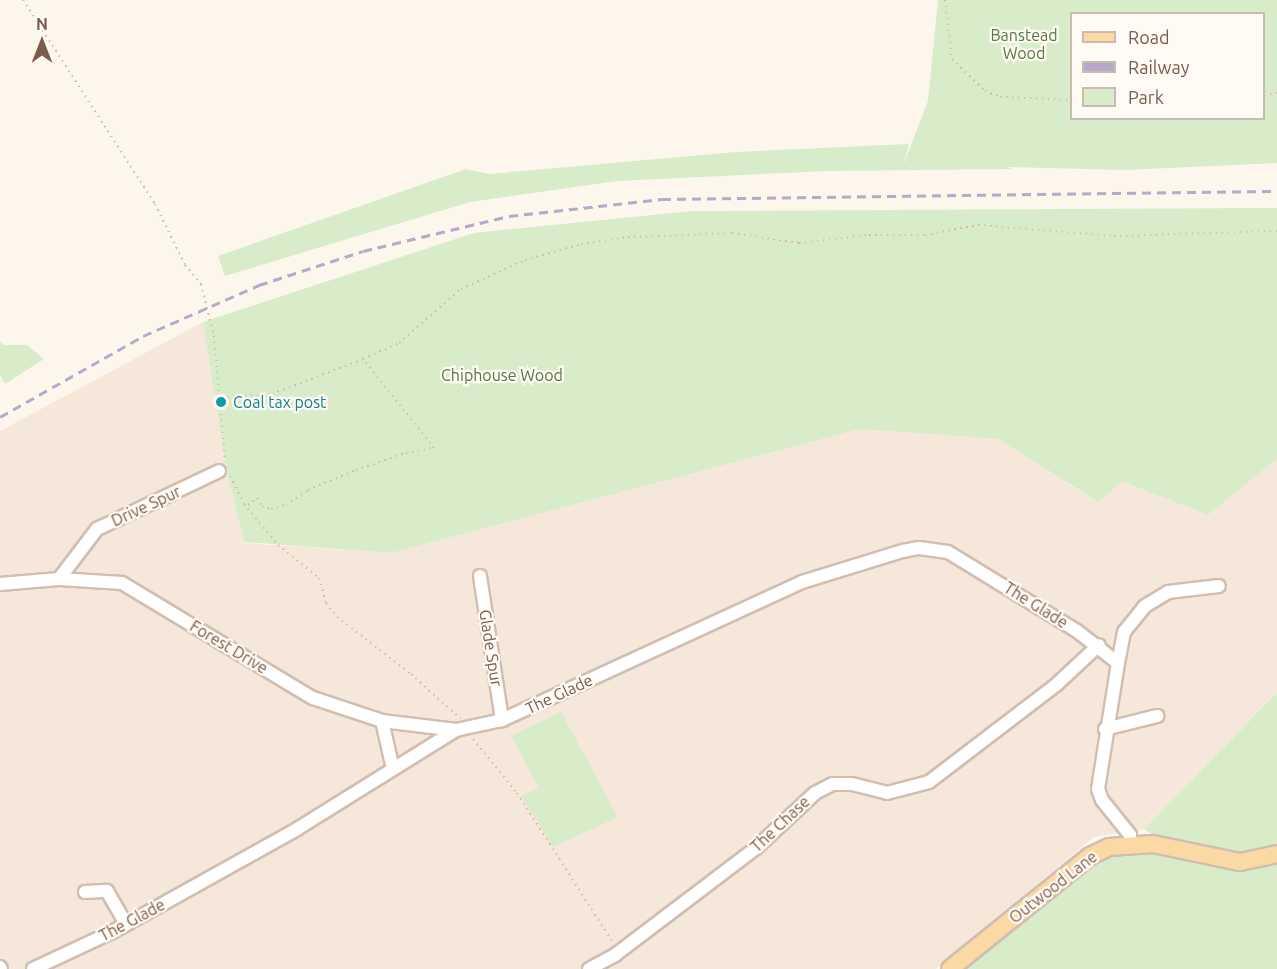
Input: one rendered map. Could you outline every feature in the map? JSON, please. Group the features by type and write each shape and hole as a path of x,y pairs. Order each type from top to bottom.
{"main road":[{"name":"Outwood Lane","path":"950,969 1090,856 1109,847 1153,844 1228,861 1277,854"}],"street":[{"name":"Drive Spur","path":"59,579 97,529 219,471"},
{"name":"The Glade","path":"33,969 126,924 297,829 393,768 461,729 502,720 751,602 801,582 919,548 961,558 1099,645 1118,663"},
{"name":"Glade Spur","path":"480,576 502,720"},
{"name":"Forest Drive","path":"0,584 59,579 122,584 313,698 382,721 461,729"},
{"path":"1130,844 1130,836 1102,800 1098,789 1106,729 1124,632 1145,606 1168,592 1219,586"},
{"name":"The Chase","path":"589,969 615,955 756,848 815,793 833,784 852,784 887,793 929,782 1057,684 1099,645"},
{"path":"1106,729 1157,716"},
{"path":"382,721 393,768"},
{"path":"85,892 107,891 126,924"}],"path":[{"path":"23,0 155,204 185,265 201,284 214,336 226,468 247,506 278,545 319,578 326,603 337,617 411,674 462,720 461,729 517,794 614,945 615,955"},
{"path":"945,0 952,59 986,91 1000,97 1070,100"},
{"path":"221,397 272,394 363,359 399,343 461,289 525,260 609,240 732,234 799,243 869,236 925,236 978,225 1114,236 1277,231"},
{"path":"247,506 257,498 262,506 271,509 286,505 308,490 356,470 405,453 434,448 363,359"}],"shaded area":[{"path":"203,322 226,468 244,543 391,553 860,429 998,439 1097,502 1122,480 1208,515 1277,459 1277,691 1144,829 1094,837 936,969 0,969 0,431"}],"green space":[{"name":"Banstead Wood","path":"938,0 1277,0 1277,163 1125,170 1006,167 1012,169 827,171 617,181 470,202 225,276 218,256 466,169 489,174 736,152 909,144 903,166 928,101"},
{"name":"Chiphouse Wood","path":"1277,208 1277,459 1208,515 1122,481 1098,502 998,439 860,429 391,553 244,542 226,468 203,322 474,233 692,211"},
{"path":"0,341 3,345 27,345 44,359 5,384 0,375"},
{"path":"1277,692 1277,845 1255,853 1234,853 1158,838 1144,829"},
{"path":"561,712 618,817 553,847 521,796 539,788 511,736"},
{"path":"1151,852 1277,860 1277,969 962,969 1100,858"}],"railway":[{"path":"0,417 143,336 259,285 363,251 509,216 662,199 1277,191"}],"place":[{"name":"Coal tax post","path":"221,402"}]}
